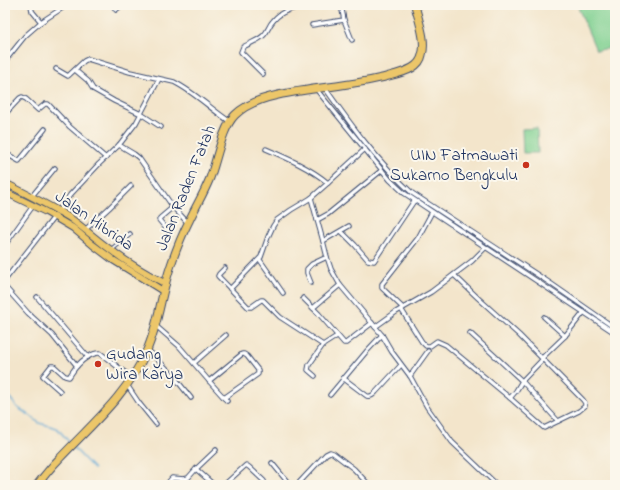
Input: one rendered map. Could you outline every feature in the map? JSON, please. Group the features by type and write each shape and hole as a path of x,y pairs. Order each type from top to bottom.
{"highway":[{"name":"Jalan Raden Fatah","path":"37,485 127,385 140,365 155,325 174,255 188,222 210,178 229,121 236,114 250,105 264,99 285,94 381,78 405,71 416,65 423,54 423,47 415,5"}],"main road":[{"name":"Jalan Hibrida","path":"5,184 32,196 59,212 143,272 166,284"},
{"path":"8,193 46,212 73,228 113,260 163,291"}],"street":[{"path":"31,5 32,11 41,22"},
{"path":"5,61 25,36 41,22 67,5"},
{"path":"113,5 116,10 122,5"},
{"path":"263,74 241,52 243,47 258,40 273,21 283,12 292,8 316,5"},
{"path":"341,5 344,20 352,40"},
{"path":"312,25 344,20"},
{"path":"56,69 69,76 84,61 88,60 174,82 229,121"},
{"path":"75,70 88,81 93,89 161,127"},
{"path":"5,280 53,217 59,212 70,195 106,158 120,146 136,123 159,79"},
{"path":"325,88 345,117 388,169 412,193 550,283 615,328"},
{"path":"316,89 382,171 404,193 615,333"},
{"path":"5,114 22,97 38,110 44,104 48,104 70,127 106,158"},
{"path":"5,153 19,161 45,129"},
{"path":"120,146 141,160 173,207 188,222"},
{"path":"266,149 296,162 328,184"},
{"path":"230,289 260,260 268,237 277,220 311,198 365,149"},
{"path":"32,196 55,168"},
{"path":"317,220 328,214 382,171 388,169"},
{"path":"86,230 131,186"},
{"path":"5,200 8,193"},
{"path":"311,198 327,257 331,269 340,285 382,335 401,365 410,376 427,407 452,442 494,482"},
{"path":"341,231 368,260 374,261 414,201"},
{"path":"5,245 33,206"},
{"path":"170,233 159,220 173,207"},
{"path":"432,212 418,238 382,284 382,288 402,308 422,342 426,346 430,346 438,341 446,345 544,428 579,411 585,406 585,403 519,335 454,275"},
{"path":"323,241 349,226"},
{"path":"111,250 130,234"},
{"path":"475,240 477,235"},
{"path":"376,327 402,308 431,292 475,258 485,248"},
{"path":"311,283 307,269 312,264 327,257"},
{"path":"260,260 283,293"},
{"path":"225,268 218,276 249,307 263,300 280,317 323,345"},
{"path":"548,288 550,283"},
{"path":"313,308 340,285"},
{"path":"5,287 28,313 52,335 77,366"},
{"path":"37,297 88,357"},
{"path":"303,298 343,343 346,343 372,323"},
{"path":"510,398 522,381 565,336 586,307"},
{"path":"544,317 565,336"},
{"path":"155,325 179,346 208,381 226,400 258,374 258,370 247,356 242,354 208,381"},
{"path":"470,333 522,381 558,421"},
{"path":"194,363 226,335"},
{"path":"330,395 343,378 382,335"},
{"path":"314,376 309,372 308,368 323,345 337,336"},
{"path":"147,349 171,372 191,398"},
{"path":"410,376 428,351"},
{"path":"60,391 44,377 44,374 51,366 53,365 65,376 69,377 77,366 95,353 100,353 132,378"},
{"path":"343,378 369,397 376,392 401,365"},
{"path":"127,385 156,424"},
{"path":"166,485 172,478 184,480 188,478 216,450"},
{"path":"297,485 326,454 330,452 354,469 369,485"},
{"path":"272,463 290,485"},
{"path":"224,485 244,466 247,465 264,481 264,485"},
{"path":"196,469 214,485"}],"green space":[{"path":"577,5 615,5 615,48 596,50"},
{"path":"537,128 538,153 523,153 522,129"}],"waterway":[{"path":"5,392 18,408 39,423 57,428 70,443"},
{"path":"74,448 94,469"}],"place":[{"name":"UIN Fatmawati Sukarno Bengkulu","path":"526,165"},
{"name":"Gudang Wira Karya","path":"98,364"}]}
